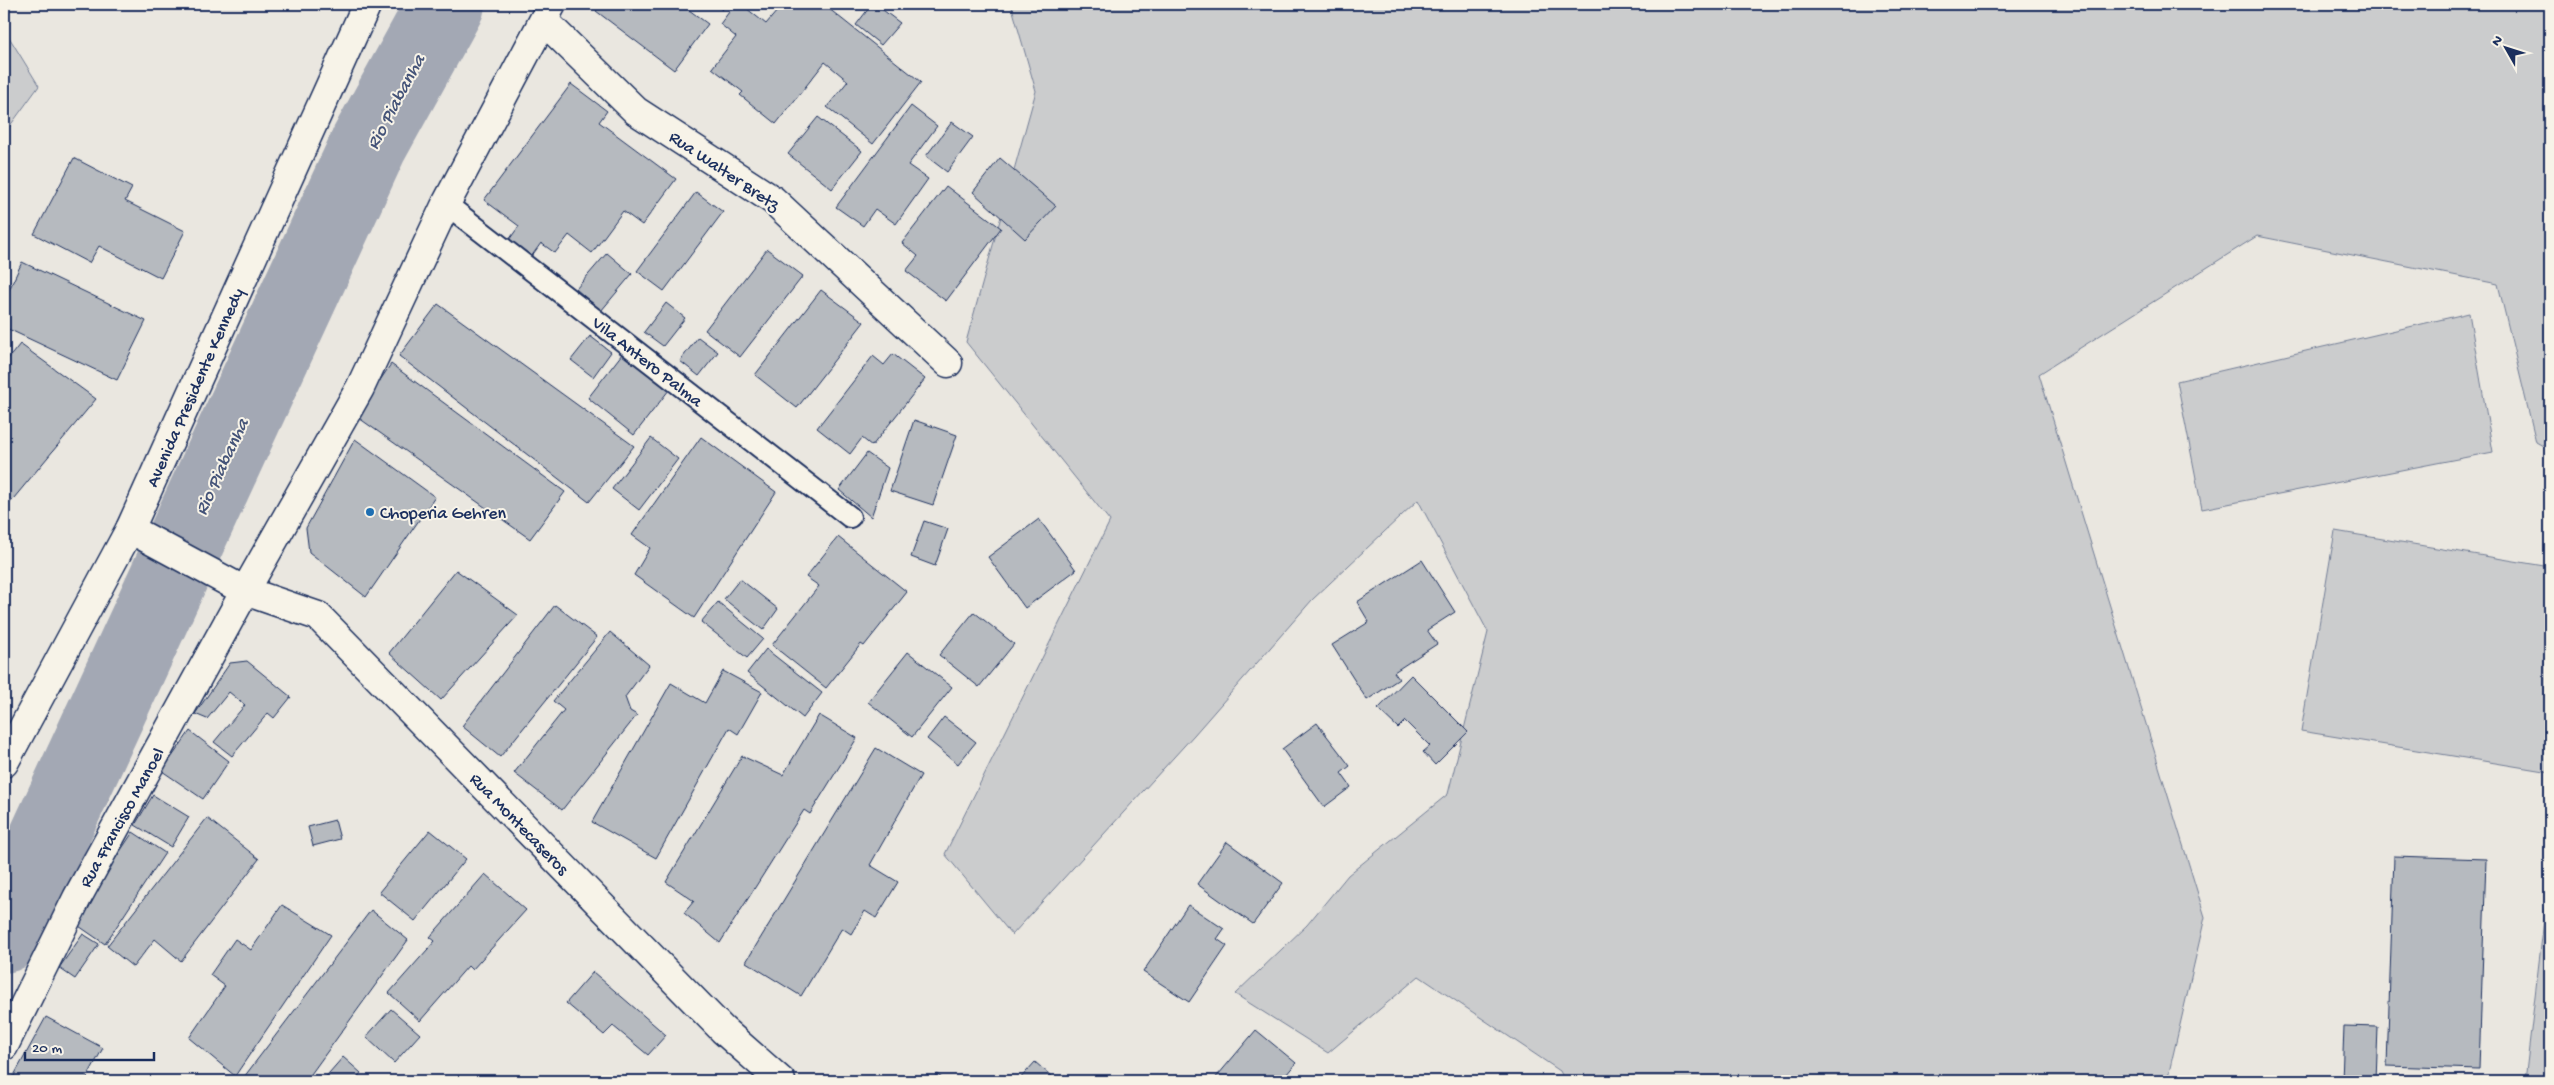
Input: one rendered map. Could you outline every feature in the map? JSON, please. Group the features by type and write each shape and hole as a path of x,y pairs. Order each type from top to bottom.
{"main road":[{"name":"Avenida Presidente Kennedy","path":"4,763 130,529 367,4"},
{"path":"245,591 360,388 446,204 548,13"},
{"name":"Rua Walter Bretz","path":"548,13 636,111 773,200 948,363"},
{"name":"Rua Montecaseros","path":"130,529 245,591 318,616 723,1030 781,1081"},
{"name":"Rua Francisco Manoel","path":"4,1046 76,898 245,591"}],"lane":[{"name":"Vila Antero Palma","path":"446,204 850,517"}],"shaded area":[{"path":"1011,4 2550,4 2550,450 2536,442 2498,284 2257,236 2039,374 2205,917 2167,1081 1565,1081 1560,1071 1419,976 1328,1053 1235,994 1307,925 1348,875 1448,794 1488,632 1418,500 1312,600 1194,735 1012,935 945,854 1110,521 966,342 1036,91"},
{"path":"4,29 39,86 4,134"},
{"path":"2469,313 2493,452 2202,509 2177,381"},
{"path":"2335,531 2550,567 2550,772 2301,731"},
{"path":"2550,869 2550,1081 2525,1081"}],"building":[{"path":"601,4 681,4 708,24 674,70 596,11"},
{"path":"715,4 726,4 722,10"},
{"path":"735,4 741,4 766,24 783,4 823,4 921,82 873,144 827,107 848,81 825,62 776,124 740,95 743,92 712,68 736,37 720,24"},
{"path":"872,4 875,4 900,23 881,45 856,25"},
{"path":"571,84 607,111 599,122 676,179 642,225 623,211 592,253 569,235 555,253 541,243 531,257 509,240 519,226 484,200"},
{"path":"911,106 937,126 908,165 928,179 896,224 875,209 863,226 836,207"},
{"path":"818,117 862,151 832,189 788,154"},
{"path":"952,122 973,137 947,172 926,156"},
{"path":"74,158 132,188 125,201 185,231 161,278 99,246 89,263 34,234"},
{"path":"1000,158 1056,206 1025,239 973,192"},
{"path":"946,186 1001,228 946,301 906,271 918,256 902,243"},
{"path":"696,192 723,212 664,291 637,271"},
{"path":"767,249 803,276 740,357 705,330"},
{"path":"607,253 632,274 601,311 576,289"},
{"path":"22,262 146,321 117,380 4,327 4,301"},
{"path":"821,290 864,322 797,408 755,375"},
{"path":"666,303 685,318 663,346 644,332"},
{"path":"438,304 634,446 589,502 399,356"},
{"path":"590,336 611,352 593,377 571,360"},
{"path":"698,337 718,352 699,376 680,361"},
{"path":"20,344 96,399 4,510 4,364"},
{"path":"622,354 669,390 634,435 588,398"},
{"path":"893,354 925,379 872,446 862,438 850,454 817,428 873,356 884,365"},
{"path":"391,364 565,492 530,539 356,416"},
{"path":"914,420 957,435 933,505 890,491"},
{"path":"701,437 776,492 694,618 634,575 650,548 632,535"},
{"path":"651,438 678,459 639,510 612,489"},
{"name":"Choperia Gehren","path":"355,439 435,497 366,597 309,552 306,528"},
{"path":"867,453 888,468 871,517 839,490"},
{"path":"1039,519 1076,570 1025,608 988,557"},
{"path":"924,521 948,529 935,566 911,557"},
{"path":"838,537 907,592 864,646 861,644 826,688 772,645 819,586 806,577"},
{"path":"1422,560 1455,612 1427,630 1437,644 1394,672 1399,679 1367,700 1332,645 1369,622 1357,602"},
{"path":"456,570 518,615 441,700 389,653"},
{"path":"740,579 778,609 763,630 724,599"},
{"path":"718,602 763,639 747,658 701,622"},
{"path":"555,605 597,637 500,757 462,726"},
{"path":"974,612 1014,644 979,687 939,655"},
{"path":"610,632 649,665 625,697 630,711 637,715 562,810 514,773 564,710 553,701"},
{"path":"766,649 822,693 803,718 747,673"},
{"path":"908,652 952,687 912,737 868,702"},
{"path":"247,661 291,697 274,718 268,713 232,756 214,742 245,705 229,692 207,719 195,714 230,663"},
{"path":"723,671 762,692 738,734 729,728 656,858 592,822 671,683 705,703"},
{"path":"1411,675 1468,732 1435,765 1423,752 1430,746 1405,721 1398,728 1378,709"},
{"path":"819,715 857,738 810,814 804,810 720,943 684,913 694,901 666,882 742,756 783,775"},
{"path":"944,717 976,742 958,764 927,739"},
{"path":"1317,723 1350,766 1341,773 1351,787 1324,807 1282,749"},
{"path":"190,731 229,761 203,799 162,771"},
{"path":"876,748 921,775 870,865 898,882 876,918 865,911 851,934 842,928 801,996 746,962"},
{"path":"153,795 189,817 171,847 135,825"},
{"path":"207,818 259,859 181,961 155,939 133,967 107,946"},
{"path":"335,820 340,839 313,846 308,827"},
{"path":"430,830 466,859 415,921 379,892"},
{"path":"133,832 165,853 105,944 73,922"},
{"path":"1227,842 1283,883 1253,924 1197,884"},
{"path":"2394,856 2486,859 2479,1069 2387,1066"},
{"path":"485,874 526,910 472,970 468,966 420,1021 389,993 435,941 430,937"},
{"path":"282,905 331,935 235,1076 189,1038 225,986 210,975 235,939 251,950"},
{"path":"1188,905 1224,929 1217,939 1227,946 1189,1002 1143,972"},
{"path":"371,910 408,940 306,1081 250,1081 244,1077"},
{"path":"83,934 99,944 75,979 59,968"},
{"path":"593,972 666,1035 648,1055 613,1026 604,1035 566,1003"},
{"path":"391,1009 420,1034 394,1063 366,1037"},
{"path":"46,1017 103,1048 85,1081 11,1081"},
{"path":"2344,1026 2378,1027 2376,1081 2342,1081"},
{"path":"1256,1030 1296,1063 1281,1081 1213,1081"},
{"path":"343,1057 361,1073 354,1081 322,1081"},
{"path":"1035,1062 1057,1081 1018,1081"},
{"path":"937,1074 945,1081 931,1081"}],"waterway":[{"name":"Rio Piabanha","path":"4,934 369,144 446,4"}],"place":[{"name":"Choperia Gehren","path":"370,512"}]}
